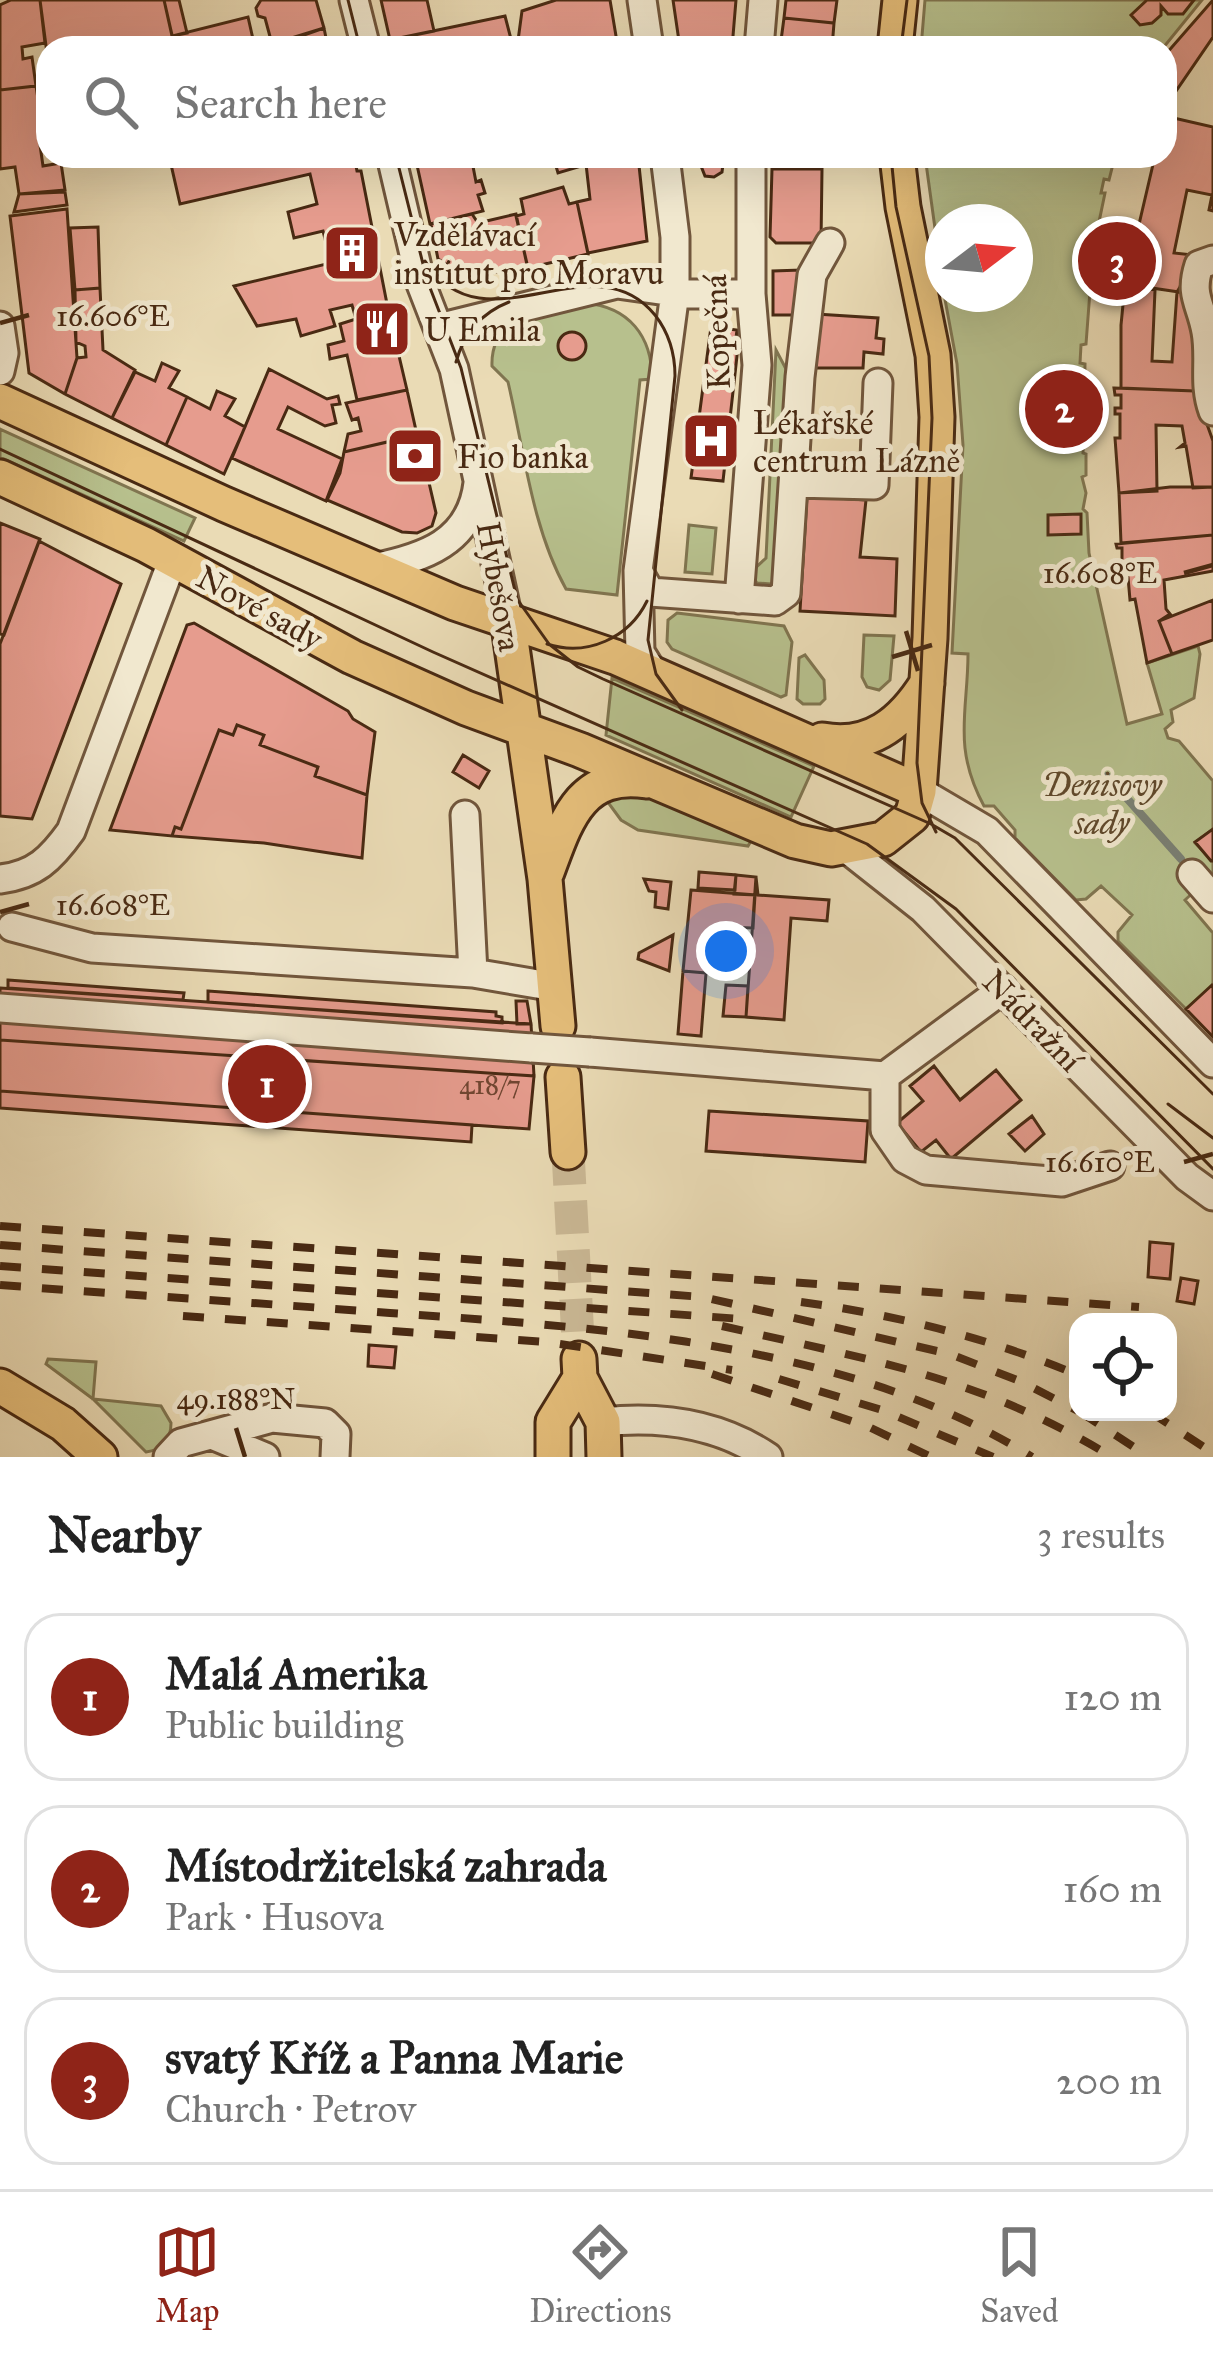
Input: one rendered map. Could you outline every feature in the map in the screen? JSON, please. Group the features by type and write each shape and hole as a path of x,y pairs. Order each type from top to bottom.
{"main road":[{"path":"896,36 900,0"},
{"path":"847,849 883,839 902,827 912,816 919,791 937,417 933,356 898,168"},
{"path":"0,401 455,603 653,673 919,791"},
{"name":"Nové sady","path":"0,477 173,559 352,657 524,729"},
{"name":"Hybešova","path":"508,619 545,880 555,987 545,1037"},
{"path":"796,736 838,743 870,739 894,723 927,683"},
{"name":"Nádražní","path":"524,729 795,841 847,849"},
{"path":"545,880 564,827 589,793 622,781 661,783"},
{"path":"563,1077 568,1152"},
{"path":"554,1457 553,1422 579,1369 603,1422 604,1457"},
{"path":"0,1386 63,1424 100,1457"}],"street":[{"path":"354,0 363,36"},
{"path":"642,0 647,36"},
{"path":"761,36 764,0"},
{"name":"Hybešova","path":"394,168 422,284 454,369 508,619"},
{"path":"653,673 640,652 638,571 675,292 675,237 666,168"},
{"name":"Kopečná","path":"739,598 757,365 751,294 751,168"},
{"path":"638,571 650,592 775,602 786,593 800,377 812,275 830,244"},
{"path":"1206,262 1192,287 1207,333 1206,392 1213,411"},
{"path":"438,328 617,284 675,292 751,294"},
{"path":"0,326 4,353 0,371"},
{"path":"794,484 874,485 878,383"},
{"path":"373,568 420,558 446,541 472,507 479,473"},
{"path":"0,879 25,876 52,858 71,831 173,559"},
{"path":"919,791 987,831 1213,1063"},
{"path":"465,815 473,973"},
{"name":"Nádražní","path":"847,849 923,909 1186,1177 1213,1196"},
{"path":"1192,874 1213,898"},
{"path":"12,927 92,948 473,973 555,987"},
{"path":"0,1008 545,1037 590,1052 885,1076 1003,989"},
{"path":"885,1076 885,1130 904,1159 926,1170 1062,1183 1110,1166"},
{"path":"168,1457 182,1444 272,1418 325,1423 336,1434 335,1457"},
{"path":"603,1422 671,1420 746,1442 768,1457"},
{"path":"212,1435 265,1457"}],"green space":[{"path":"925,0 1202,0 1173,36 922,36"},
{"name":"Denisovy sady","path":"927,168 1112,168 1101,193 1105,193 1093,251 1086,344 1081,345 1080,363 1085,364 1083,509 1127,724 1162,714 1147,663 1198,646 1200,654 1194,698 1171,710 1173,722 1165,729 1168,738 1179,741 1213,781 1213,829 1195,843 1213,861 1213,874 1185,900 1213,933 1213,986 1186,1009 1118,941 1118,932 1132,915 1101,886 1086,899 1076,900 1015,838 1015,830 994,806 984,806 974,785 964,729 968,654 952,653 963,445 947,312 1033,312 1033,204 932,204"},
{"path":"585,303 626,317 642,337 651,364 652,379 640,380 617,595 566,589 537,515 508,382 492,366 494,348 510,325 538,313"},
{"path":"776,350 786,369 787,388 777,579 771,584 757,583 750,573 766,558"},
{"path":"0,429 195,518 184,541 0,457"},
{"path":"689,525 716,528 712,574 685,572"},
{"path":"677,613 784,626 792,642 786,695 781,697 672,649 667,642 668,620"},
{"path":"864,635 894,636 890,680 879,690 867,687 862,677"},
{"path":"805,655 824,680 825,699 820,704 803,704 797,699 799,658"},
{"path":"612,678 814,766 791,817 606,735"},
{"path":"619,793 652,797 751,841 748,846 638,830 621,820 604,797"},
{"path":"48,1359 96,1362 93,1399 46,1364"},
{"path":"93,1399 161,1406 171,1423 168,1439 146,1452"}],"building":[{"path":"40,0 44,36 36,36 36,45 22,47 23,59 32,57 36,86 0,90 0,5"},
{"path":"40,0 164,0 172,36 45,36"},
{"path":"164,0 179,0 187,33 172,36"},
{"path":"261,0 316,0 324,28 298,36 270,36 265,18 258,16"},
{"path":"381,0 427,0 434,31 389,36"},
{"path":"556,0 610,0 616,36 519,36 522,11"},
{"path":"673,0 736,0 733,36 678,36"},
{"path":"786,0 837,0 834,23 784,18"},
{"path":"1147,0 1194,0 1183,14 1168,14 1161,6 1161,15 1140,25 1131,15"},
{"path":"1213,0 1213,37 1177,90 1177,41"},
{"path":"505,16 510,36 409,36"},
{"path":"248,17 252,36 172,36"},
{"path":"784,18 834,23 833,36 782,36"},
{"path":"324,28 326,36 301,36"},
{"path":"36,86 36,168 62,168 65,190 19,194 15,167 0,169 0,90"},
{"path":"1177,119 1213,127 1213,211 1209,210 1212,195 1187,190 1174,253 1193,255 1185,287 1179,292 1125,284 1127,277 1134,278 1139,251 1133,250 1152,168 1177,168"},
{"name":"Vzdělávací institut pro Moravu","path":"172,168 356,168 361,171 388,309 356,319 352,305 330,310 335,326 301,336 296,319 257,326 234,286 331,263 323,231 294,238 288,212 317,204 310,174 180,204"},
{"path":"418,168 473,168 485,193 478,195 483,211 430,224"},
{"path":"586,168 639,168 647,241 588,253 577,202 590,199"},
{"path":"702,168 722,168 714,177 705,176"},
{"path":"772,169 822,169 821,243 776,243 770,237"},
{"path":"563,187 569,204 577,202 588,254 528,268 516,216 524,214 521,199"},
{"path":"65,192 67,205 14,212 19,194"},
{"path":"67,209 77,358 65,394 29,373 10,216"},
{"path":"472,214 478,223 516,214 527,265 470,278 438,259 431,224"},
{"path":"98,227 100,288 75,290 70,228"},
{"path":"1116,244 1139,251 1134,278 1109,276 1110,269 1103,271 1096,263 1100,259 1097,252 1106,247 1114,250"},
{"path":"801,270 798,315 773,315 773,271"},
{"path":"1125,284 1155,290 1152,361 1172,362 1177,292 1185,287 1199,352 1195,391 1121,388"},
{"path":"100,288 103,350 135,370 112,418 65,394 77,358 86,357 85,346 76,342 75,290"},
{"path":"388,309 407,390 357,400 347,355 330,359 328,345 344,341 340,324"},
{"path":"816,314 878,318 876,338 884,339 883,354 864,352 863,368 813,368"},
{"path":"711,327 737,330 739,338 723,481 691,478"},
{"path":"572,332 582,336 586,346 582,356 572,360 562,356 558,346 562,336"},
{"path":"162,363 179,371 169,388 187,397 166,445 112,418 135,372 155,381"},
{"path":"269,369 327,399 338,396 340,404 332,405 336,423 325,426 288,407 278,429 342,459 326,501 232,458"},
{"path":"1114,388 1195,391 1213,441 1213,487 1193,488 1186,446 1180,447 1185,443 1182,426 1156,425 1157,491 1119,493 1115,438 1120,438 1120,414 1115,414 1115,408 1121,408 1121,395 1115,395"},
{"path":"407,390 417,435 344,452 348,434 361,431 346,403"},
{"path":"217,391 235,399 225,416 245,427 224,474 166,445 187,397 210,409"},
{"path":"418,435 436,513 432,526 417,533 402,532 327,500 344,452"},
{"path":"1213,487 1213,535 1121,543 1119,493"},
{"path":"807,496 866,500 860,557 897,559 895,616 800,611"},
{"path":"1081,514 1081,534 1048,535 1048,515"},
{"path":"0,523 40,539 4,635 0,634"},
{"path":"1213,535 1213,571 1164,580 1170,614 1159,621 1172,654 1147,663 1135,599 1130,600 1128,577 1122,578 1122,548 1116,544"},
{"path":"39,541 121,584 32,819 0,816 0,644"},
{"path":"1213,600 1213,640 1172,654 1159,621"},
{"path":"194,623 348,711 375,732 367,795 315,776 318,767 260,745 264,735 237,725 233,735 219,730 181,829 175,827 172,836 110,830 187,625"},
{"path":"237,725 264,735 260,745 318,767 315,776 367,795 362,858 264,843 172,836 175,827 181,829 219,730 233,735"},
{"path":"463,755 489,771 479,788 453,772"},
{"path":"1213,829 1213,861 1211,861 1195,842"},
{"path":"699,872 736,875 735,890 698,888"},
{"path":"736,875 756,877 755,895 734,894"},
{"path":"756,877 758,895 829,900 827,921 791,918 784,1020 746,1017"},
{"path":"644,879 671,882 668,909 655,907 656,892 649,891"},
{"path":"691,890 755,895 753,928 723,927 718,974 683,971"},
{"path":"673,935 669,971 638,959 639,953"},
{"path":"683,971 706,973 701,1036 678,1034"},
{"path":"8,980 184,993 183,1000 8,988"},
{"path":"726,985 748,986 746,1017 723,1016"},
{"path":"1213,986 1213,1037 1186,1009"},
{"path":"0,988 531,1024 534,1076 0,1040"},
{"path":"208,991 496,1012 502,1023 208,1002"},
{"path":"516,1001 527,1001 531,1024 517,1024"},
{"path":"0,1040 534,1076 529,1129 0,1091"},
{"path":"934,1066 960,1100 996,1070 1021,1100 951,1159 936,1140 921,1152 897,1123 923,1101 910,1086"},
{"path":"0,1091 472,1125 471,1142 0,1108"},
{"path":"709,1111 868,1121 865,1162 706,1151"},
{"path":"1032,1116 1044,1134 1025,1151 1009,1134"},
{"path":"1150,1242 1173,1244 1170,1279 1148,1277"},
{"path":"1181,1278 1198,1281 1194,1304 1177,1301"},
{"path":"369,1345 396,1347 394,1368 368,1366"}],"waterway":[{"path":"1107,776 1181,859"}],"tunnel":[{"path":"568,1152 579,1359"}],"tram line":[{"path":"348,0 357,36"},
{"path":"902,36 907,0"},
{"path":"399,168 427,280 461,368 517,599 549,644 603,679 955,838 1213,1094"},
{"path":"892,168 896,207 929,356 932,418 917,763 922,803 936,832"},
{"path":"425,261 449,287 477,298 601,287 629,294 664,329 675,376 648,640 656,674 682,710"},
{"path":"456,362 475,325 509,302"},
{"path":"0,449 433,652 867,844 956,909 1213,1169"},
{"path":"547,644 577,648 605,641 629,625 647,601"},
{"path":"1168,1104 1213,1138"}],"railway":[{"path":"0,1226 1139,1307"},
{"path":"0,1245 703,1297 950,1354 1069,1406"},
{"path":"0,1266 742,1319"},
{"path":"0,1285 552,1325 721,1348 885,1388 961,1419 1032,1457"},
{"path":"801,1302 942,1330 1069,1372"},
{"path":"183,1316 547,1342 732,1370"},
{"path":"722,1326 875,1361 969,1389 1016,1407 1112,1457"},
{"path":"712,1374 869,1427 931,1457"},
{"path":"779,1379 882,1410 993,1457"},
{"path":"1094,1421 1149,1457"},
{"path":"1164,1421 1213,1453"}],"place":[{"name":"Vzdělávací institut pro Moravu","path":"352,253"},
{"name":"svatý Kříž a Panna Marie","path":"1117,261"},
{"name":"U Emila","path":"382,329"},
{"name":"Místodržitelská zahrada","path":"1064,409"},
{"name":"Lékařské centrum Lázně","path":"711,441"},
{"name":"Fio banka","path":"415,456"},
{"name":"Malá Amerika","path":"267,1084"}]}
